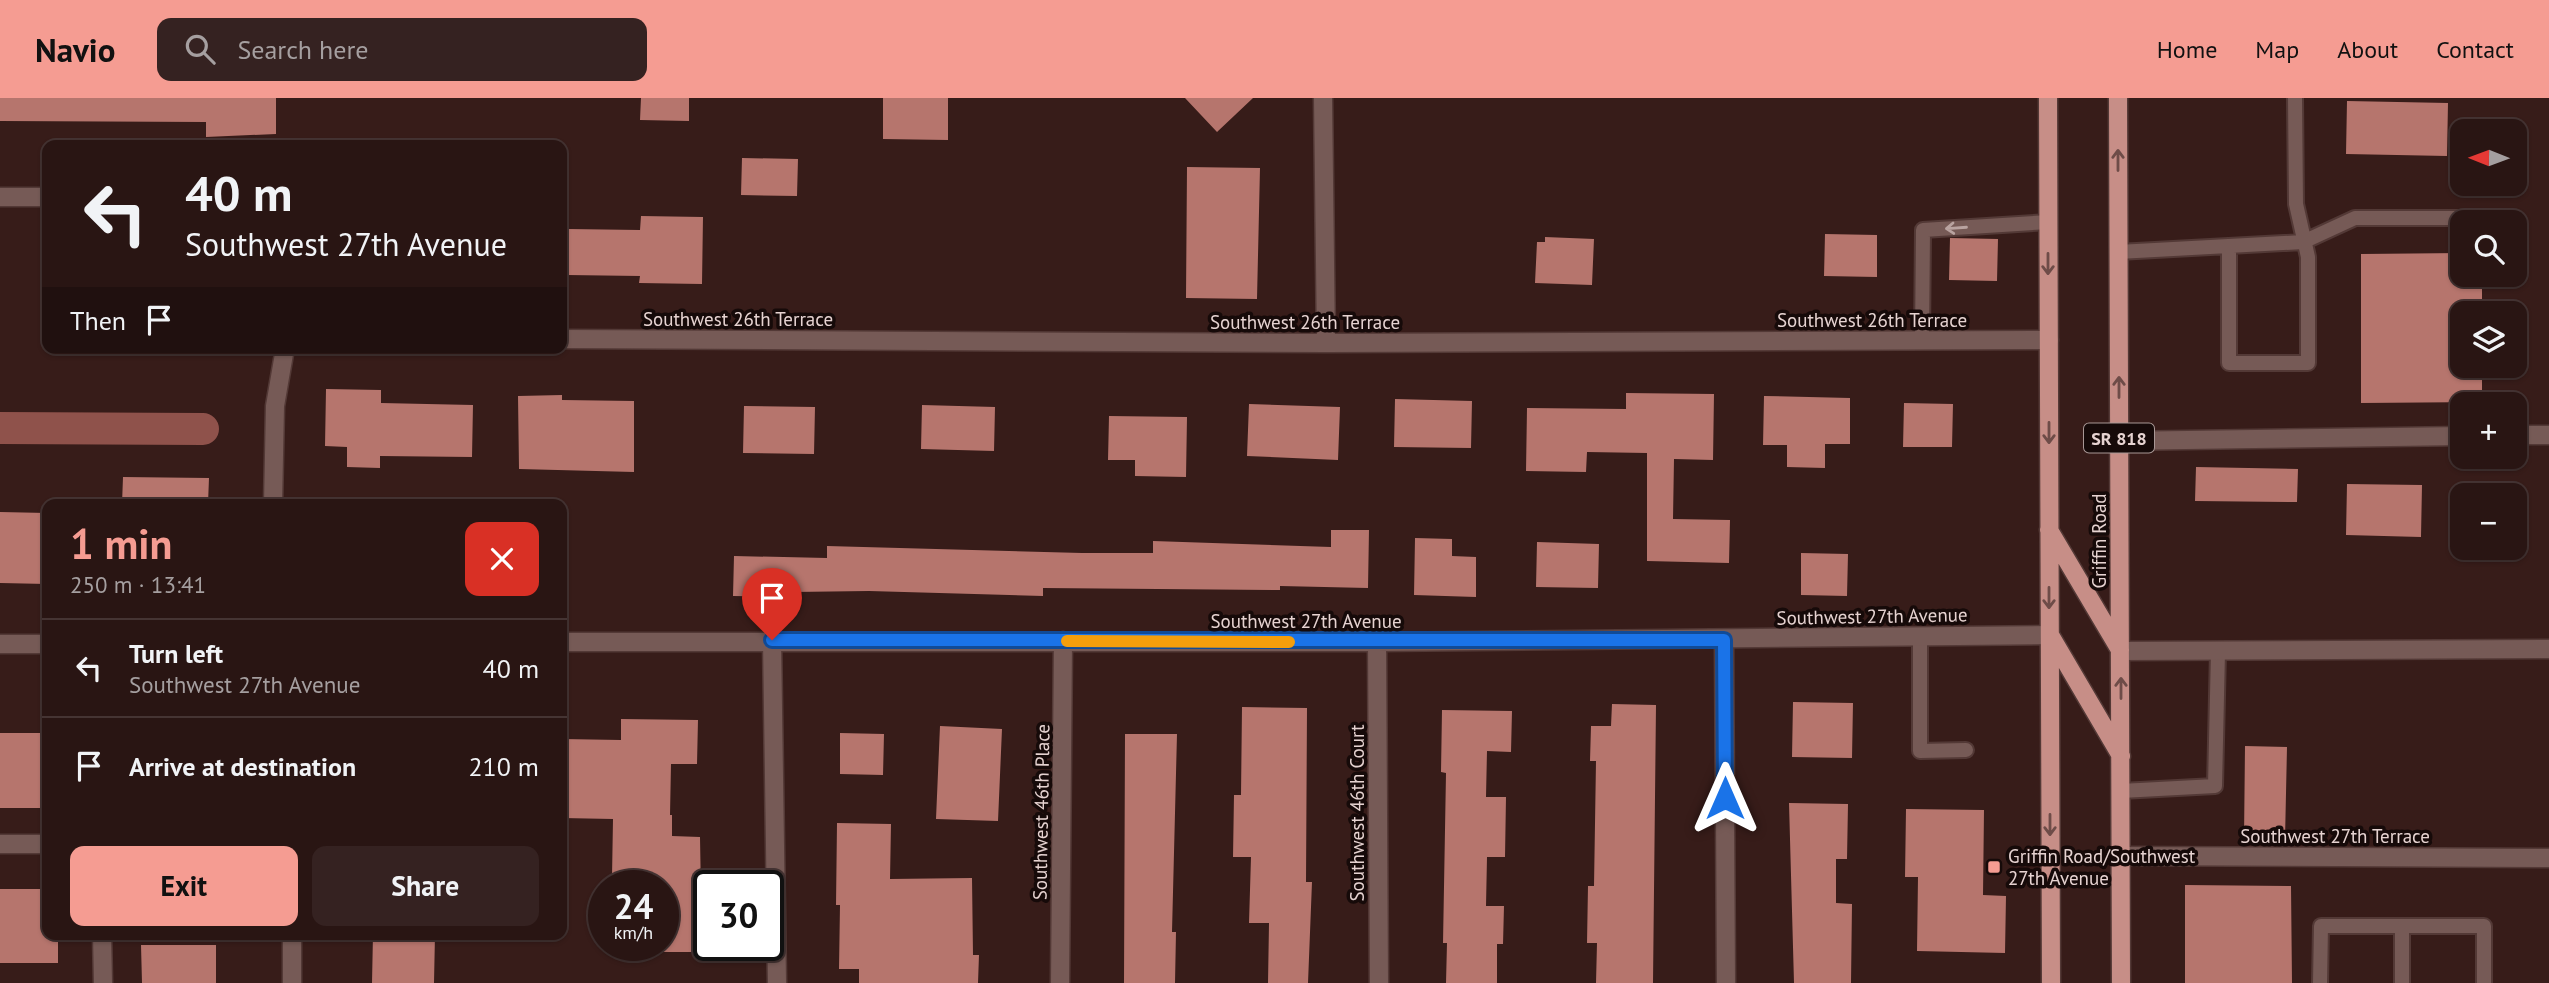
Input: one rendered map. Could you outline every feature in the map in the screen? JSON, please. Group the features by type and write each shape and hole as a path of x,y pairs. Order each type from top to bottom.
{"main road":[{"path":"2048,98 2051,983"},
{"name":"Griffin Road","path":"2118,98 2121,983"},
{"path":"2049,530 2121,651"},
{"path":"2050,635 2121,756"}],"street":[{"path":"1323,98 1326,343"},
{"path":"0,197 42,197"},
{"name":"Southwest 26th Terrace","path":"567,340 1326,343 2049,340"},
{"path":"273,499 275,406 284,354"},
{"path":"2527,435 2549,435"},
{"path":"2119,442 2450,436"},
{"name":"Southwest 27th Avenue","path":"567,642 1377,642 2050,635"},
{"path":"772,640 777,983"},
{"path":"1724,640 1726,983"},
{"name":"Southwest 46th Place","path":"1060,983 1063,641"},
{"name":"Southwest 46th Court","path":"1377,642 1379,983"},
{"path":"0,644 42,644"},
{"path":"2121,651 2549,649"},
{"path":"0,844 42,845"},
{"name":"Southwest 27th Terrace","path":"2121,856 2549,858"},
{"path":"103,940 103,983"},
{"path":"292,940 292,983"}],"lane":[{"path":"2229,246 2229,363 2308,363 2308,257 2302,242 2296,204 2295,98"},
{"path":"2118,253 2302,242 2355,218 2450,218"},
{"path":"1922,341 1923,230 2048,222"},
{"path":"1920,637 1920,751 1966,750"},
{"path":"2121,791 2215,786 2218,651"},
{"path":"2320,983 2321,926 2484,926 2484,983"},
{"path":"2402,926 2402,983"}],"building":[{"path":"0,98 276,98 276,134 206,137 206,122 0,121"},
{"path":"641,98 689,98 689,121 640,120"},
{"path":"883,98 948,98 948,140 883,139"},
{"path":"1185,98 1253,98 1217,132"},
{"path":"2347,101 2448,103 2447,156 2346,154"},
{"path":"742,158 798,159 797,196 741,195"},
{"path":"1187,167 1260,168 1257,299 1186,298"},
{"path":"641,216 703,217 702,284 639,283 640,276 567,275 568,229 640,230"},
{"path":"1825,234 1877,235 1877,277 1824,276"},
{"path":"1545,237 1594,239 1592,285 1535,283 1537,242 1545,242"},
{"path":"1950,238 1998,239 1997,281 1949,280"},
{"path":"2450,253 2450,287 2482,287 2482,301 2450,301 2450,378 2482,378 2482,392 2450,392 2450,402 2361,403 2361,254"},
{"path":"326,389 381,390 381,403 473,405 472,457 380,456 380,468 347,467 347,447 325,446"},
{"path":"1626,393 1714,394 1713,460 1674,459 1673,519 1730,520 1729,563 1647,561 1647,453 1587,452 1586,472 1526,471 1527,408 1626,409"},
{"path":"562,395 562,400 634,401 634,472 519,469 518,396"},
{"path":"1764,396 1850,398 1850,444 1825,444 1825,468 1787,467 1787,445 1763,445"},
{"path":"1395,399 1472,401 1471,448 1394,447"},
{"path":"1904,403 1953,404 1952,447 1903,447"},
{"path":"1249,404 1340,407 1338,460 1247,456"},
{"path":"922,405 995,407 994,451 921,449"},
{"path":"744,406 815,407 814,454 743,453"},
{"path":"1109,416 1187,417 1186,477 1135,476 1135,460 1108,460"},
{"path":"2196,467 2298,469 2297,502 2195,501"},
{"path":"123,477 209,478 208,499 122,499"},
{"path":"2347,484 2422,485 2421,537 2346,535"},
{"path":"0,512 42,513 42,584 0,583"},
{"path":"1331,530 1369,530 1368,588 1043,588 1043,596 869,591 793,592 792,597 733,596 734,556 827,558 827,546 1153,553 1153,541 1331,547"},
{"path":"1415,538 1452,539 1452,556 1476,557 1476,597 1414,595"},
{"path":"1537,542 1599,544 1598,588 1536,587"},
{"path":"1801,553 1848,554 1847,596 1801,595"},
{"path":"1793,702 1853,703 1852,758 1792,757"},
{"path":"1612,704 1656,705 1653,983 1596,983 1597,943 1587,943 1588,886 1594,886 1596,761 1590,761 1591,726 1611,726"},
{"path":"1242,707 1307,708 1306,882 1312,882 1308,983 1268,983 1269,923 1249,923 1251,857 1233,857 1234,795 1241,795"},
{"path":"1442,710 1512,711 1511,752 1487,751 1486,797 1506,797 1505,857 1487,857 1486,906 1504,906 1503,944 1497,944 1497,983 1446,983 1447,943 1443,943 1446,773 1441,772"},
{"path":"621,719 698,720 697,764 671,764 672,836 700,837 701,870 693,870 693,952 679,952 679,870 612,870 613,819 567,818 567,739 621,740"},
{"path":"940,726 1002,729 998,821 936,819"},
{"path":"0,733 42,733 42,808 0,808"},
{"path":"840,733 884,734 883,775 840,774"},
{"path":"1125,734 1177,734 1172,932 1176,932 1175,983 1124,983"},
{"path":"2245,746 2287,747 2285,840 2244,839"},
{"path":"1789,803 1848,804 1847,859 1836,859 1836,903 1852,904 1851,983 1794,983"},
{"path":"1906,809 1984,810 1983,895 2006,896 2005,953 1917,951 1918,877 1905,877"},
{"path":"837,823 891,824 890,879 972,878 973,955 979,955 978,983 859,983 859,969 839,969 840,905 836,905"},
{"path":"2185,885 2291,886 2292,983 2185,983"},
{"path":"0,889 42,889 42,940 58,940 58,963 0,963"},
{"path":"373,940 435,940 434,983 372,983"},
{"path":"141,945 216,945 216,983 142,983"}],"waterway":[{"path":"0,428 203,429"}],"slow traffic":[{"path":"1067,641 1289,642"}],"place":[{"name":"Griffin Road/Southwest 27th Avenue","path":"1994,867"}],"route":[{"path":"772,640 1724,640 1725,798"}]}
